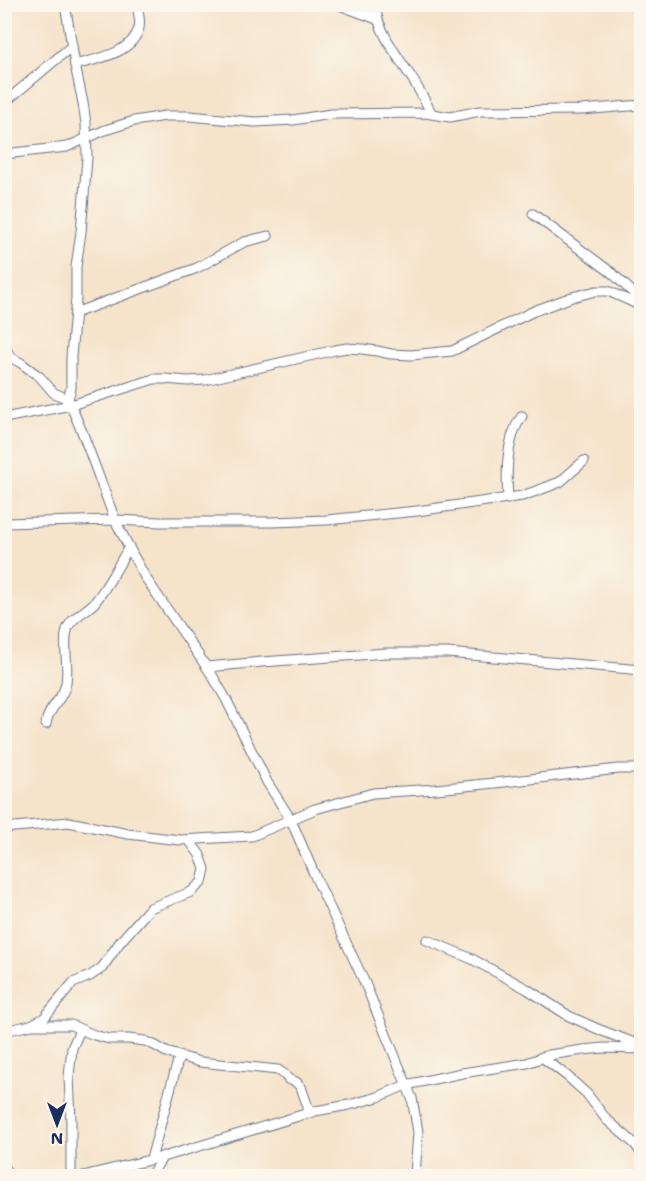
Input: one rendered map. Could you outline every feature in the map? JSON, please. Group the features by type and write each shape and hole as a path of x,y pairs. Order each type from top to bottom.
{"street":[{"path":"65,4 87,137 81,232 76,267 69,402 129,547 145,577 226,699 267,782 291,820 364,981 411,1098 418,1132 415,1176"},
{"path":"75,65 102,58 120,50 134,40 140,27 137,4"},
{"path":"336,4 376,19"},
{"path":"374,4 376,19 382,33 415,83 432,114"},
{"path":"633,4 642,13"},
{"path":"4,103 72,46"},
{"path":"4,154 67,147 87,137 134,121 165,116 255,122 293,120 332,114 432,114 450,117 480,111 581,110 642,105"},
{"path":"533,214 612,273 642,303"},
{"path":"75,312 197,268 244,242 268,236"},
{"path":"4,418 154,379 206,380 347,348 411,355 452,351 534,311 596,291 608,291 639,305 642,303"},
{"path":"4,345 10,357 40,378 54,393 69,402"},
{"path":"508,499 511,441 515,426 522,416"},
{"path":"4,524 116,520 213,522 327,520 417,511 508,499 542,489 560,482 584,461"},
{"path":"46,724 47,716 66,685 68,625 92,606 101,595 129,547"},
{"path":"207,668 386,653 447,653 642,670"},
{"path":"4,828 69,822 128,834 180,840 252,836 315,809 373,792 436,789 642,768"},
{"path":"4,1031 20,1028 44,1017 73,983 102,968 120,942 150,908 191,892 202,882 205,870 200,855 189,840"},
{"path":"428,940 472,959 527,989 569,1016 642,1048"},
{"path":"31,1024 71,1025 109,1039 145,1041 179,1057 222,1065 278,1070 301,1087 310,1113"},
{"path":"4,1038 20,1028"},
{"path":"71,1176 69,1076 72,1048 80,1030"},
{"path":"83,1176 151,1160 310,1113 378,1097 406,1085 527,1063 549,1055 583,1050 642,1048"},
{"path":"151,1160 179,1057"},
{"path":"542,1057 587,1094 606,1119 635,1144 642,1154"},
{"path":"152,1176 163,1156"},
{"path":"4,1168 10,1176"}]}
